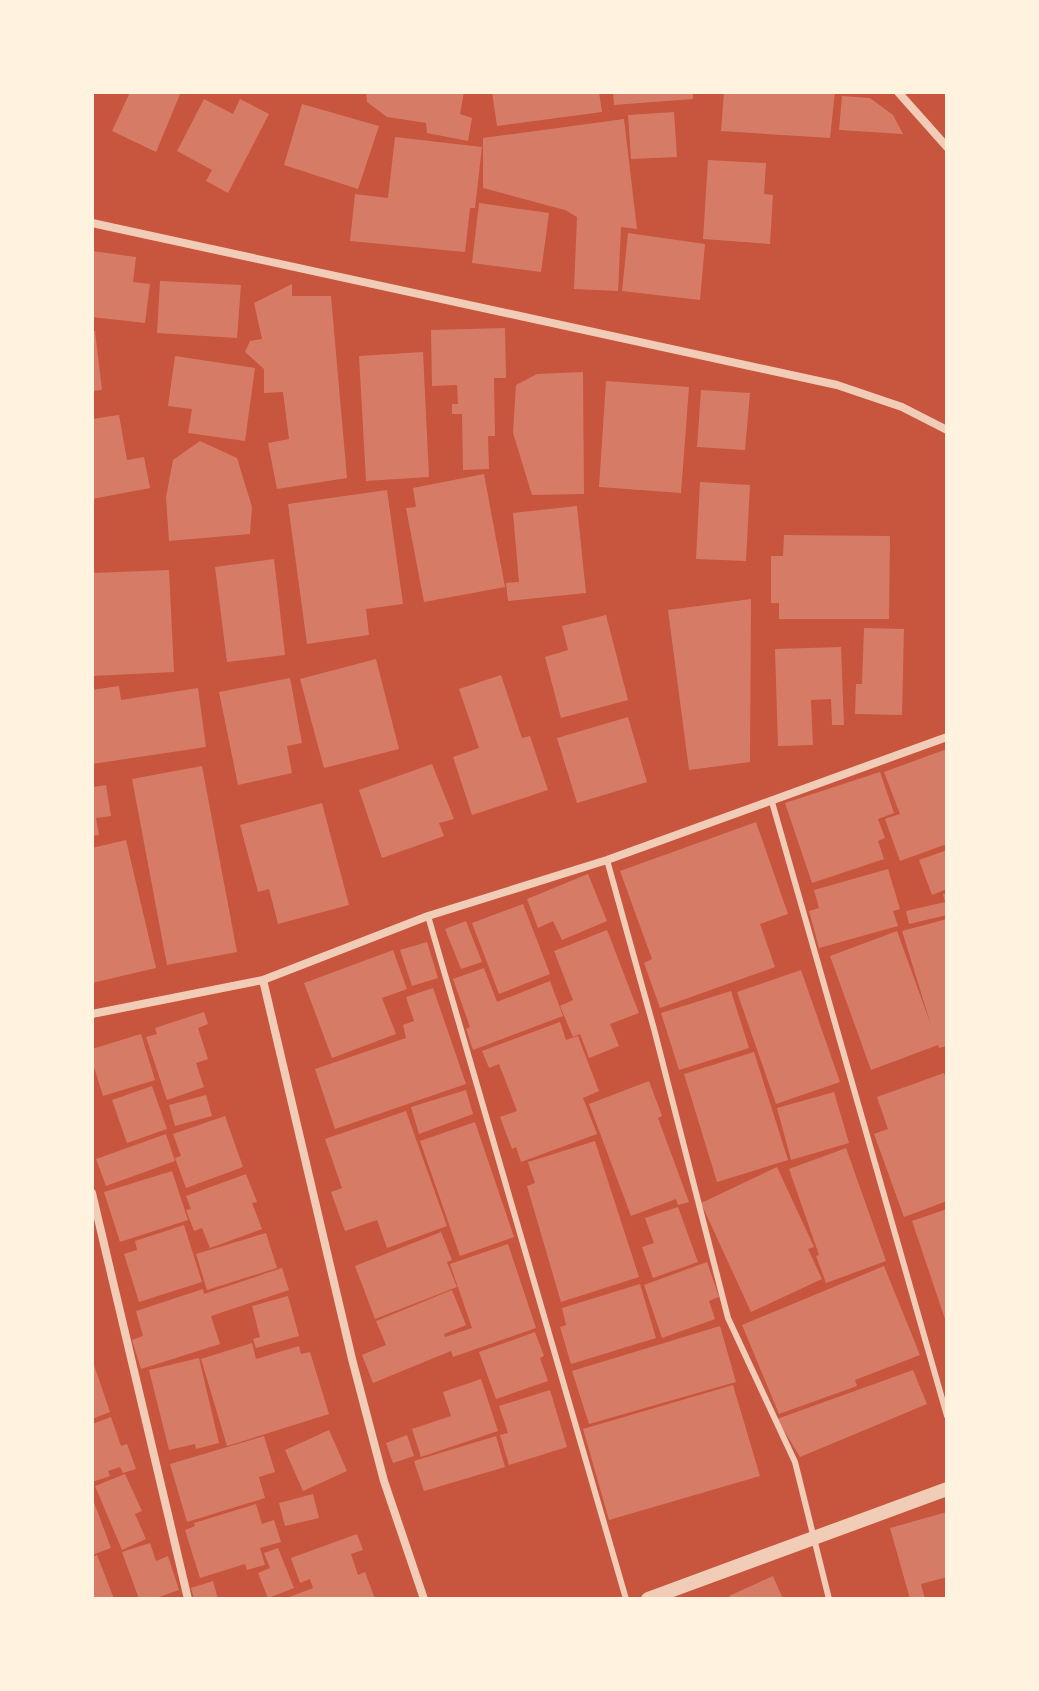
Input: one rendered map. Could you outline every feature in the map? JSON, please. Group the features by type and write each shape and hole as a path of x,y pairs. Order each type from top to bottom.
{"street":[{"path":"898,92 947,147"},
{"path":"92,223 837,385 902,407 947,430"},
{"path":"92,1014 263,980 428,916 607,860 947,737"},
{"path":"263,980 352,1359 384,1481 424,1599"},
{"path":"92,1193 188,1599"},
{"path":"648,1599 947,1489"}],"lane":[{"path":"772,802 947,1416"},
{"path":"607,860 728,1318 795,1462 829,1599"},
{"path":"428,916 626,1599"}],"building":[{"path":"130,92 181,92 156,152 112,131"},
{"path":"366,92 464,92 460,114 472,118 468,141 427,133 426,123 387,117 367,102"},
{"path":"492,92 599,92 602,112 497,126"},
{"path":"613,92 693,92 693,99 614,105"},
{"path":"724,92 835,92 830,138 721,131"},
{"path":"842,96 870,98 893,115 903,134 839,130"},
{"path":"204,99 233,114 240,99 269,114 228,193 206,181 212,170 177,151"},
{"path":"302,104 379,126 358,189 284,165"},
{"path":"674,112 677,157 631,159 628,115"},
{"path":"624,119 637,229 621,227 618,291 574,289 577,217 565,210 483,188 483,138"},
{"path":"395,137 482,147 475,208 470,208 465,252 350,241 355,194 388,198"},
{"path":"708,160 766,163 764,194 773,195 770,244 703,239"},
{"path":"479,203 549,213 541,272 472,263"},
{"path":"628,233 705,244 700,300 622,291"},
{"path":"92,251 136,257 133,282 150,284 145,323 92,317"},
{"path":"160,281 241,285 237,338 157,333"},
{"path":"292,284 292,296 331,296 347,478 277,489 268,443 289,439 283,392 264,393 264,369 245,352 250,341 262,339 254,303"},
{"path":"505,328 506,378 494,378 495,436 488,436 489,469 463,470 462,414 452,414 452,404 458,404 457,385 432,386 431,330"},
{"path":"92,331 95,331 102,390 92,391"},
{"path":"423,352 429,477 366,481 359,356"},
{"path":"175,356 255,368 245,441 188,433 192,409 168,406"},
{"path":"583,372 584,494 532,495 513,433 516,385 537,374"},
{"path":"606,381 689,387 681,493 599,487"},
{"path":"701,390 750,393 745,450 697,447"},
{"path":"119,415 127,460 144,457 150,488 92,499 92,419"},
{"path":"200,441 237,458 252,507 250,534 169,541 166,497 173,460"},
{"path":"484,474 505,587 424,602 406,508 416,507 413,488"},
{"path":"700,482 750,485 746,561 696,559"},
{"path":"387,490 403,604 366,609 369,635 307,644 288,504"},
{"path":"577,506 586,593 508,601 506,583 519,582 513,513"},
{"path":"784,535 890,536 889,619 779,619 779,603 771,603 771,556 783,556"},
{"path":"274,559 285,655 227,662 215,567"},
{"path":"169,570 174,672 92,676 92,573"},
{"path":"751,599 750,762 689,770 668,610"},
{"path":"606,615 628,700 561,718 545,657 568,650 562,626"},
{"path":"864,628 904,629 902,715 855,714 856,684 862,684"},
{"path":"841,647 844,725 832,725 831,699 811,700 813,745 778,746 775,649"},
{"path":"376,659 399,749 324,768 300,679"},
{"path":"501,675 522,738 530,736 548,790 472,815 453,757 479,748 459,689"},
{"path":"290,678 302,743 287,746 292,773 238,785 219,692"},
{"path":"119,686 121,700 198,688 206,747 92,764 92,690"},
{"path":"628,717 647,782 577,803 557,738"},
{"path":"947,749 947,844 900,861 885,819 900,814 884,772"},
{"path":"432,764 454,819 439,823 444,836 382,858 359,790"},
{"path":"202,766 237,952 167,965 132,779"},
{"path":"880,772 894,813 878,819 885,838 878,841 884,859 812,883 785,803"},
{"path":"106,785 111,816 96,818 99,835 92,836 92,787"},
{"path":"322,803 349,905 278,924 269,889 258,892 240,825"},
{"path":"756,822 788,914 760,924 775,967 660,1008 644,963 652,959 620,871"},
{"path":"126,840 156,968 92,983 92,848"},
{"path":"947,850 947,889 932,895 919,860"},
{"path":"888,869 900,909 893,911 898,926 819,948 809,911 819,908 814,890"},
{"path":"588,874 607,921 562,940 553,921 538,928 527,899"},
{"path":"947,893 947,915 909,924 906,911 945,902 943,894"},
{"path":"523,904 550,974 499,994 472,923"},
{"path":"947,919 947,1046 939,1048 938,1045 871,1070 830,956 897,931 931,1025 902,931"},
{"path":"466,921 482,962 461,969 445,929"},
{"path":"607,930 639,1013 610,1024 619,1046 589,1058 580,1034 573,1037 560,1006 573,1000 554,951"},
{"path":"427,942 438,978 412,986 400,950"},
{"path":"393,950 407,989 382,998 396,1034 332,1058 304,983"},
{"path":"484,968 497,1002 550,981 563,1016 473,1050 466,1029 470,1027 453,979"},
{"path":"801,970 840,1082 776,1104 737,992"},
{"path":"433,988 466,1084 335,1129 315,1069 406,1038 403,1025 414,1021 406,997"},
{"path":"731,991 749,1048 679,1070 661,1013"},
{"path":"204,1012 208,1024 198,1028 208,1059 196,1063 204,1087 167,1100 146,1037 157,1034 155,1028"},
{"path":"560,1022 566,1040 578,1036 599,1091 583,1098 597,1134 521,1162 516,1147 512,1149 500,1117 517,1111 499,1064 489,1068 482,1051"},
{"path":"141,1034 155,1080 103,1096 92,1061 92,1049"},
{"path":"754,1052 788,1160 717,1182 684,1074"},
{"path":"944,1073 947,1081 947,1201 904,1217 874,1134 888,1129 877,1097"},
{"path":"649,1081 662,1116 658,1118 689,1202 678,1205 676,1199 631,1216 589,1104"},
{"path":"152,1086 167,1129 127,1143 112,1100"},
{"path":"466,1090 473,1114 419,1134 411,1107"},
{"path":"834,1092 849,1143 791,1160 777,1108"},
{"path":"206,1095 212,1116 175,1126 169,1105"},
{"path":"406,1111 447,1226 387,1248 377,1220 345,1231 331,1192 342,1188 325,1139"},
{"path":"225,1116 243,1167 186,1188 175,1158 181,1156 173,1134"},
{"path":"475,1122 514,1237 460,1256 420,1141"},
{"path":"166,1134 175,1161 106,1186 96,1159"},
{"path":"595,1141 639,1277 561,1302 527,1186 535,1183 528,1162"},
{"path":"846,1148 886,1261 826,1283 789,1169"},
{"path":"777,1167 814,1247 808,1249 822,1279 751,1312 701,1203"},
{"path":"172,1171 188,1220 120,1242 104,1192"},
{"path":"246,1174 257,1202 252,1203 262,1229 210,1248 202,1228 194,1231 186,1210 191,1209 186,1196"},
{"path":"678,1207 698,1262 653,1278 642,1247 654,1243 645,1218"},
{"path":"947,1209 947,1322 946,1322 912,1221"},
{"path":"184,1225 202,1282 139,1302 124,1254 137,1250 135,1241"},
{"path":"441,1232 452,1260 447,1262 457,1287 375,1319 355,1266"},
{"path":"266,1233 277,1268 207,1290 196,1254"},
{"path":"508,1244 536,1328 453,1357 451,1351 373,1383 362,1355 386,1345 376,1321 452,1290 466,1325 444,1334 445,1337 472,1328 450,1264"},
{"path":"707,1262 719,1297 709,1301 715,1319 662,1338 644,1285"},
{"path":"884,1266 920,1355 855,1380 857,1386 779,1414 742,1325"},
{"path":"282,1268 289,1290 211,1316 220,1344 141,1369 132,1340 143,1336 136,1311 203,1289 204,1294"},
{"path":"640,1284 656,1338 571,1364 560,1327 566,1325 562,1308"},
{"path":"288,1296 299,1336 256,1348 253,1339 260,1337 252,1306"},
{"path":"720,1326 736,1382 589,1424 572,1371"},
{"path":"535,1332 544,1356 540,1358 548,1381 496,1399 479,1352"},
{"path":"252,1343 256,1359 299,1346 301,1354 310,1352 329,1414 227,1446 201,1359"},
{"path":"199,1358 219,1443 196,1449 195,1444 169,1450 149,1370"},
{"path":"92,1359 110,1412 92,1419"},
{"path":"913,1370 927,1404 800,1457 777,1419"},
{"path":"481,1379 498,1431 421,1457 412,1429 451,1416 443,1392"},
{"path":"733,1385 760,1476 609,1520 583,1429"},
{"path":"550,1390 567,1447 509,1465 500,1435 508,1433 499,1406"},
{"path":"111,1417 121,1446 127,1444 136,1469 123,1473 120,1467 108,1471 110,1476 92,1482 92,1424"},
{"path":"329,1430 347,1471 303,1491 285,1450"},
{"path":"407,1435 414,1456 393,1463 386,1443"},
{"path":"264,1436 275,1472 259,1477 265,1498 187,1522 170,1464"},
{"path":"496,1436 505,1467 424,1491 414,1461"},
{"path":"125,1474 142,1511 135,1514 146,1539 122,1550 95,1486"},
{"path":"313,1494 319,1518 285,1526 279,1503"},
{"path":"92,1497 111,1548 92,1555"},
{"path":"256,1504 262,1524 274,1520 281,1542 260,1548 265,1565 247,1570 245,1564 200,1578 185,1530 195,1526 194,1523"},
{"path":"947,1512 947,1577 921,1584 925,1599 910,1599 890,1528"},
{"path":"357,1534 363,1550 351,1554 358,1575 365,1572 375,1599 284,1599 313,1588 310,1579 300,1583 291,1558"},
{"path":"150,1543 156,1561 168,1556 179,1590 153,1599 139,1599 122,1552"},
{"path":"278,1548 294,1588 268,1598 258,1573 270,1568 264,1553"},
{"path":"97,1555 114,1599 92,1599 92,1557"},
{"path":"773,1576 783,1599 731,1599 729,1596"},
{"path":"213,1581 218,1599 194,1599 191,1588"}]}
